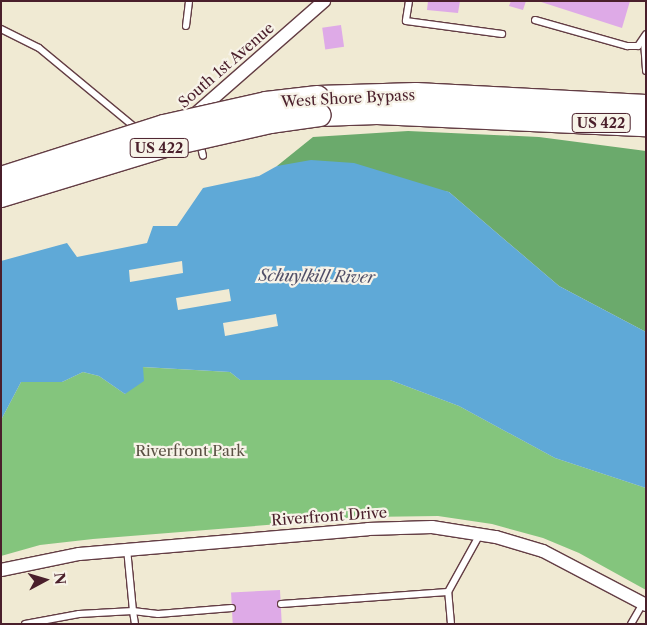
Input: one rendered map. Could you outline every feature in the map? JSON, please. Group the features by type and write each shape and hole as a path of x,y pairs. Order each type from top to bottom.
{"highway":[{"path":"416,94 479,87 646,90"},
{"name":"West Shore Bypass","path":"1,196 169,145 270,122 319,106 416,94 646,106"},
{"name":"West Shore Bypass","path":"1,178 164,126 266,103 377,112 646,125"},
{"path":"556,120 646,131"}],"street":[{"name":"South 1st Avenue","path":"167,134 194,115 324,1"},
{"name":"Riverfront Drive","path":"1,570 61,556 404,527 480,534 559,558 644,604"}],"lane":[{"path":"186,26 189,1"},
{"path":"409,1 406,21 502,34"},
{"path":"536,20 627,46 638,46 645,38"},
{"path":"1,29 38,48 149,139 167,134"},
{"path":"645,38 646,71"},
{"path":"194,115 203,156"},
{"path":"450,624 448,592 480,534"},
{"path":"127,550 134,624"},
{"path":"281,604 448,592"},
{"path":"631,624 644,604"},
{"path":"25,624 79,614 133,611 158,614 232,608"}],"green space":[{"path":"408,131 539,137 646,151 646,332 559,286 449,192 277,166 313,137"},
{"name":"Riverfront Park","path":"142,367 230,372 240,380 390,380 459,406 555,458 646,488 646,590 579,553 543,538 492,524 438,516 367,517 93,539 40,545 1,556 1,420 21,382 62,382 83,372 99,376 125,394"}],"water":[{"name":"Schuylkill River","path":"311,160 354,163 449,192 559,286 646,332 646,488 555,458 459,406 390,380 240,380 230,372 143,367 144,381 125,394 99,376 83,372 62,382 21,382 1,420 1,261 67,243 77,257 147,243 153,226 177,226 203,188 259,176 277,166","holes":["182,261 183,273 130,282 129,270","229,289 231,301 178,310 176,298","276,314 278,326 225,336 223,323"]}],"building":[{"path":"428,1 460,1 458,13 427,10"},
{"path":"511,1 526,1 523,10 509,6"},
{"path":"538,1 630,1 622,28"},
{"path":"341,25 344,47 325,49 322,28"},
{"path":"280,590 282,624 233,624 231,593"}]}
